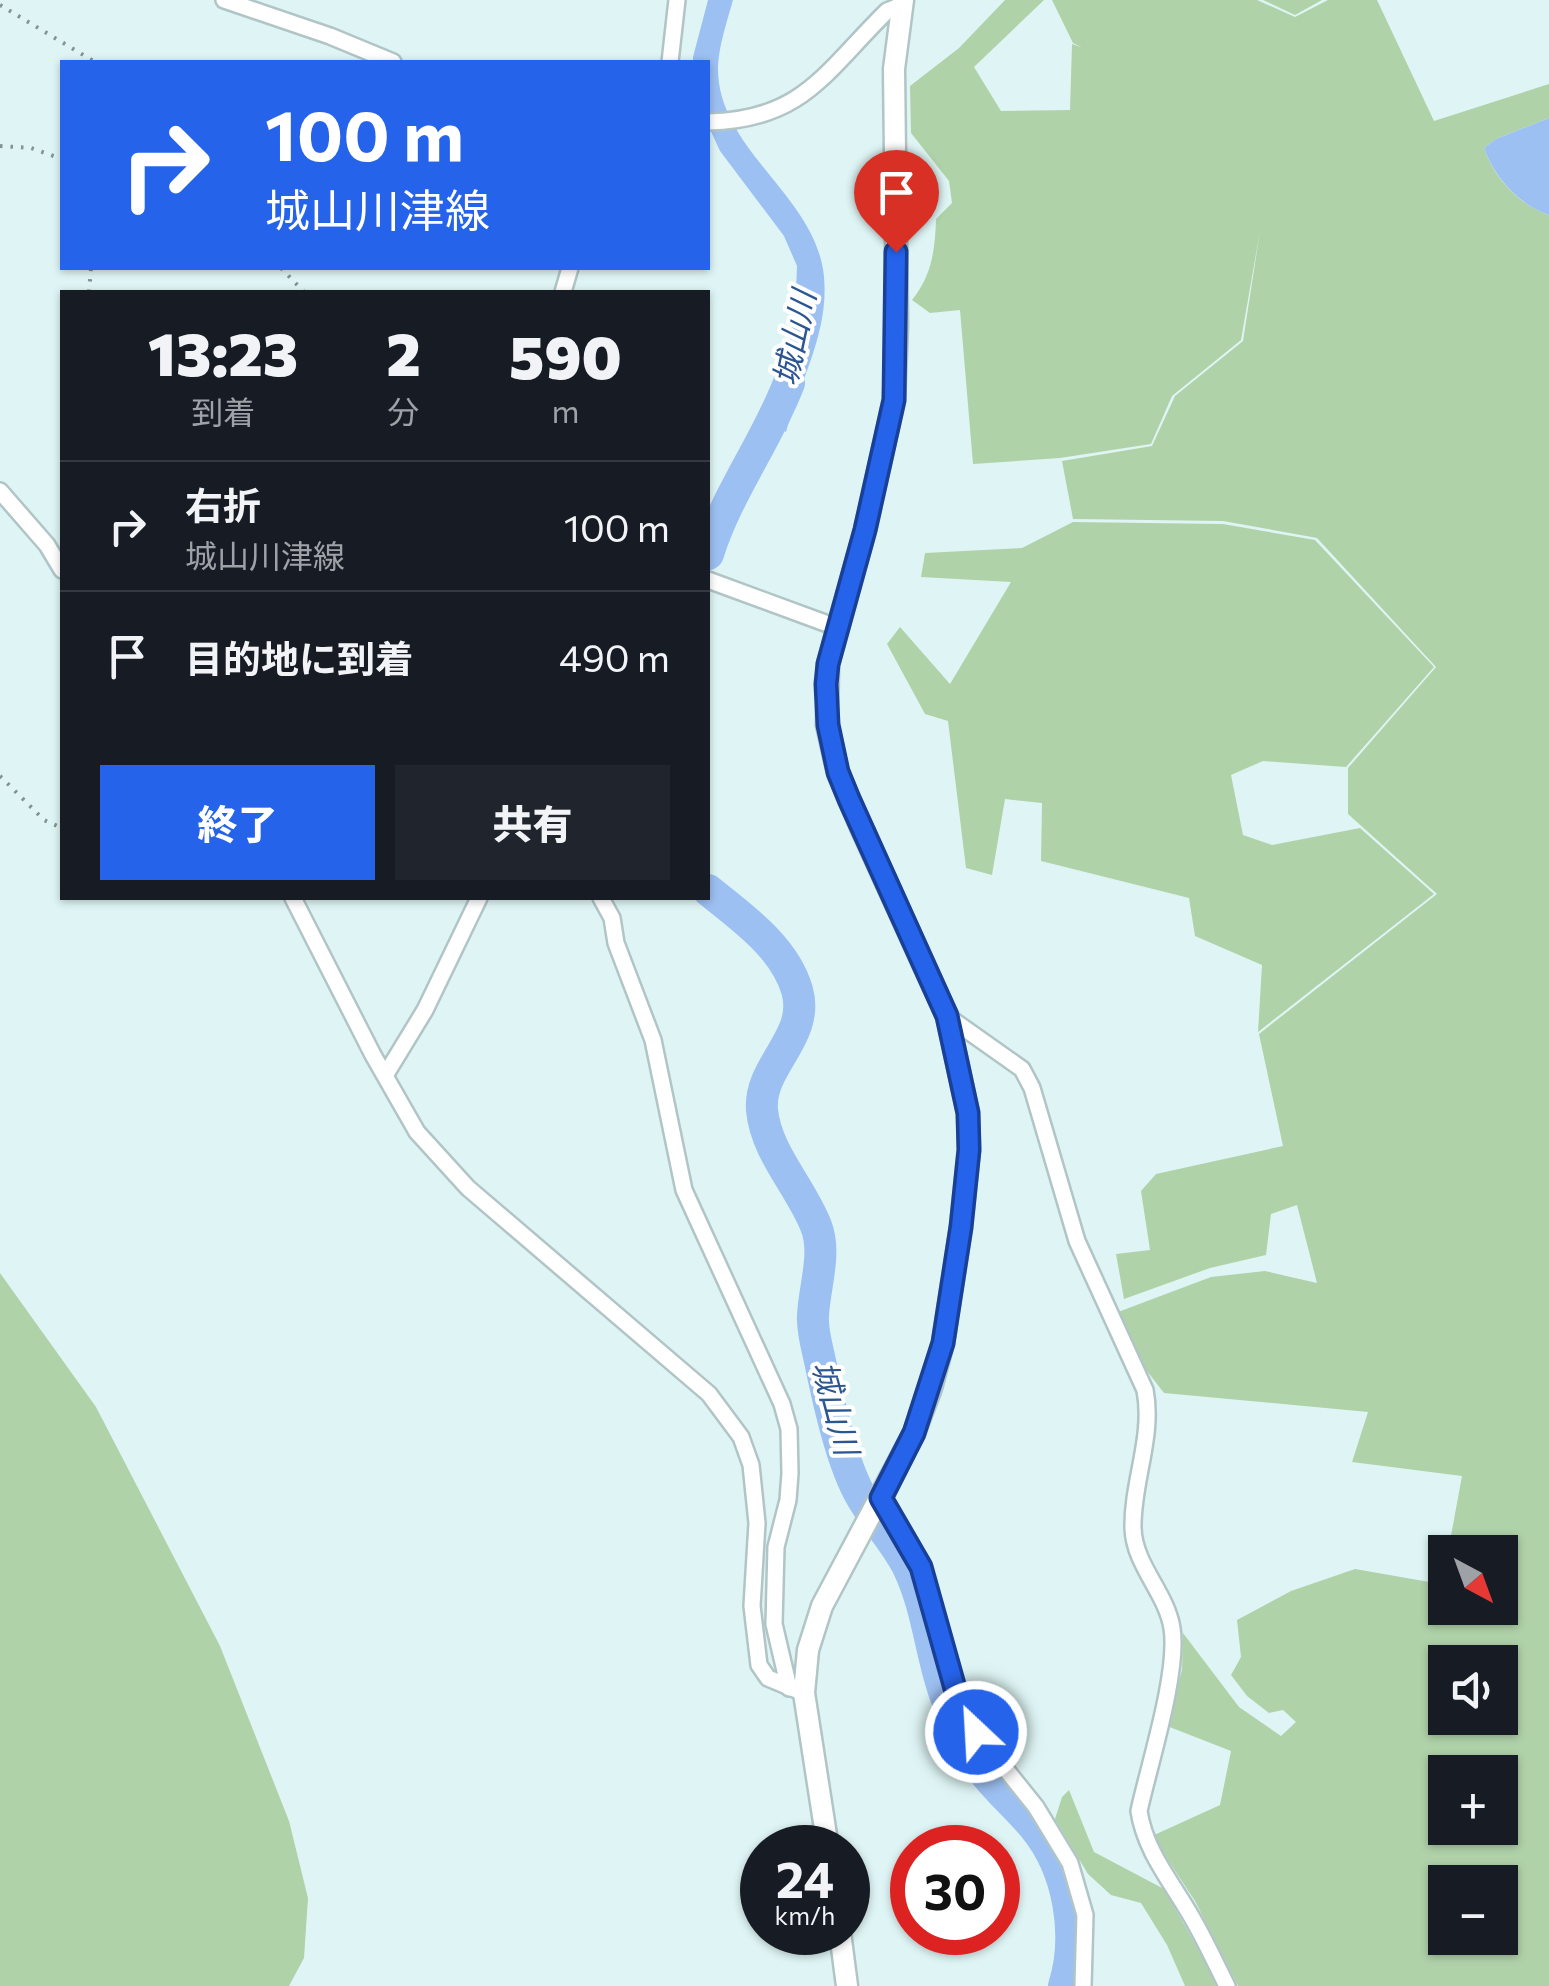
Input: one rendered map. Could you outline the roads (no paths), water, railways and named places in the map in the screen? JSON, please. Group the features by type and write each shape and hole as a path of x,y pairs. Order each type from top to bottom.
{"main road":[{"path":"823,1825 797,1691 813,1629 834,1581 914,1433 931,1388 943,1343 969,1150 968,1113 947,1016 852,808 838,772 828,725 828,664 865,530 894,400 897,325 894,69 903,2"},
{"path":"843,1955 847,1986"}],"street":[{"path":"224,0 388,60"},
{"path":"670,60 677,0"},
{"path":"710,122 734,122 793,103 887,11 903,2"},
{"path":"0,491 47,545 60,567"},
{"path":"710,580 824,623"},
{"path":"294,900 417,1132 468,1188 709,1394 741,1437 750,1465 757,1524 752,1606 755,1646 759,1664 768,1678 797,1691"},
{"path":"386,1074 425,1010 478,900"},
{"path":"602,900 612,918 616,943 653,1040 684,1190 782,1404 789,1429 788,1500 776,1547 774,1624 797,1691"},
{"path":"947,1016 1022,1069 1032,1088 1077,1241 1145,1390 1150,1413 1133,1522 1134,1546 1163,1600 1172,1628 1173,1656 1139,1811 1142,1832 1152,1854 1191,1916 1227,1986"},
{"path":"875,1509 921,1567 958,1699 976,1732 1036,1807 1070,1863 1085,1916 1082,1986"}],"water":[{"path":"708,0 733,0 718,67 722,96 747,146 801,216 823,269 825,291 819,332 786,432 761,418 778,381 795,318 797,266 784,236 720,151 710,129 710,60 693,57"},
{"path":"1549,118 1549,215 1509,189 1484,148 1496,139"}],"waterway":[{"name":"城山川","path":"710,548 725,510 789,383"},
{"name":"城山川","path":"710,892 772,946 797,990 797,1022 768,1079 762,1110 770,1141 810,1212 819,1236 813,1327 836,1432 855,1484 903,1558 915,1584 939,1676 968,1748 988,1778 1035,1828 1056,1863 1071,1925 1064,1986"}]}
